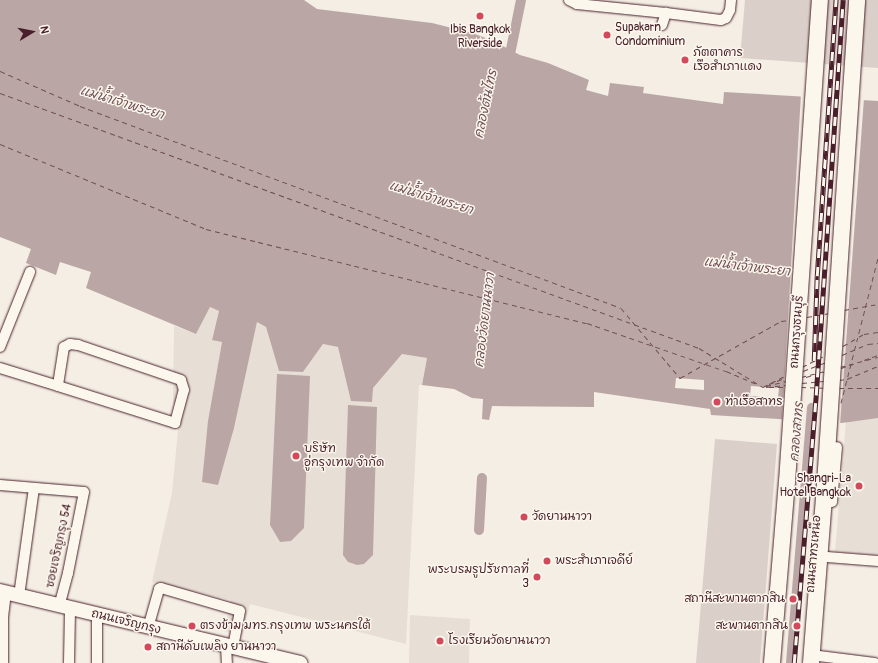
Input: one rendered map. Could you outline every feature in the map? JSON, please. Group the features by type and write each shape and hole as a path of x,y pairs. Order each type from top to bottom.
{"main road":[{"name":"ถนนกรุงธนบุรี","path":"772,663 787,482 820,0"},
{"path":"816,661 825,484 857,0"},
{"name":"ถนนเจริญกรุง","path":"2,592 300,663"}],"street":[{"path":"569,0 577,4 721,20 726,18 730,10 731,0"},
{"path":"662,25 666,13"},
{"path":"0,347 30,272"},
{"path":"0,368 175,423 184,390 181,380 78,344 70,344 64,347 58,386"},
{"name":"ถนนสาทรเหนือ","path":"816,661 837,447"},
{"path":"0,485 34,488 19,596"},
{"name":"ซอยเจริญกรุง 54","path":"34,488 84,492 68,573 65,607 69,663"},
{"path":"827,557 878,561"},
{"path":"148,628 159,589 161,588 240,611 229,647 226,663"},
{"path":"2,592 2,663"},
{"path":"97,615 97,663"},
{"path":"816,661 875,663"}],"shaded area":[{"path":"745,0 878,0 878,68 740,58"},
{"name":"บริษัท อู่กรุงเทพ จำกัด","path":"210,307 219,311 212,339 222,342 214,388 240,394 257,322 266,327 279,371 303,372 323,344 338,347 373,388 402,354 427,358 422,385 419,385 406,644 250,604 242,635 224,631 231,600 152,582 172,493 179,420 173,401 174,326 196,334"},
{"name":"Shangri-La Hotel Bangkok","path":"878,418 878,555 835,552 846,421"},
{"path":"715,439 777,444 760,663 696,663"},
{"name":"โรงเรียนวัดยานนาวา","path":"410,615 470,619 469,663 409,663"}],"water":[{"name":"แม่น้ำเจ้าพระยา","path":"0,0 304,0 317,9 432,23 472,33 491,40 520,55 548,63 589,80 586,90 608,96 610,83 644,87 643,93 723,104 724,92 878,101 878,418 842,423 711,415 710,409 594,392 594,407 492,406 489,420 482,419 483,399 472,398 454,389 422,385 427,358 402,354 373,388 372,402 351,401 338,347 323,344 303,372 279,371 266,327 257,322 234,428 218,485 202,482 208,421 222,342 212,340 219,311 210,307 196,334 86,288 91,272 60,262 56,275 26,263 31,249 0,237"},
{"path":"277,374 310,376 304,528 291,541 280,542 270,525"},
{"path":"348,405 377,407 373,555 364,564 357,565 348,562 343,555"}],"pier":[{"path":"801,94 864,98 840,425 782,421"},
{"path":"676,378 704,380 704,390 675,388"},
{"path":"751,386 779,388 778,398 750,396"}],"waterway":[{"name":"คลองต้นไทร","path":"508,64 521,0"},
{"name":"คลองสาทร","path":"791,663 812,408"},
{"name":"คลองวัดยานนาวา","path":"479,530 482,478"}],"ferry route":[{"path":"0,71 80,106 621,308 680,378 781,321 790,320"},
{"path":"0,93 699,348 763,387 787,375"},
{"path":"0,144 206,229 587,323 726,371 759,385"},
{"path":"841,403 878,258"},
{"path":"844,310 878,304"},
{"path":"807,317 829,313"},
{"path":"843,346 864,334 878,332"},
{"path":"842,355 868,344 878,343"},
{"path":"802,367 826,355"},
{"path":"864,360 878,355"},
{"path":"840,367 878,357"},
{"path":"803,371 826,362"},
{"path":"841,368 853,364"},
{"path":"839,380 847,379 878,366"},
{"path":"801,377 825,371"},
{"path":"806,377 824,372"},
{"path":"769,384 787,377"},
{"path":"766,386 786,381"},
{"path":"802,383 824,381"},
{"path":"766,387 786,385"},
{"path":"769,387 786,387"},
{"path":"801,387 824,388"},
{"path":"839,388 878,388"}],"railway":[{"path":"814,361 817,276 836,0"},
{"path":"794,663 816,395 843,0"}],"place":[{"name":"Ibis Bangkok Riverside","path":"480,16"},
{"name":"Supakarn Condominium","path":"607,35"},
{"name":"ภัตตาคาร เรือสำเภาแดง","path":"685,60"},
{"name":"ท่าเรือสาทร","path":"717,402"},
{"name":"บริษัท อู่กรุงเทพ จำกัด","path":"296,456"},
{"name":"Shangri-La Hotel Bangkok","path":"859,486"},
{"name":"วัดยานนาวา","path":"524,517"},
{"name":"พระสำเภาเจดีย์","path":"547,561"},
{"name":"พระบรมรูปรัชกาลที่ 3","path":"537,577"},
{"name":"สถานีสะพานตากสิน","path":"793,599"},
{"name":"ตรงข้าม มทร.กรุงเทพ พระนครใต้","path":"192,626"},
{"name":"สะพานตากสิน","path":"797,626"},
{"name":"โรงเรียนวัดยานนาวา","path":"440,641"},
{"name":"สถานีดับเพลิง ยานนาวา","path":"148,647"}]}
